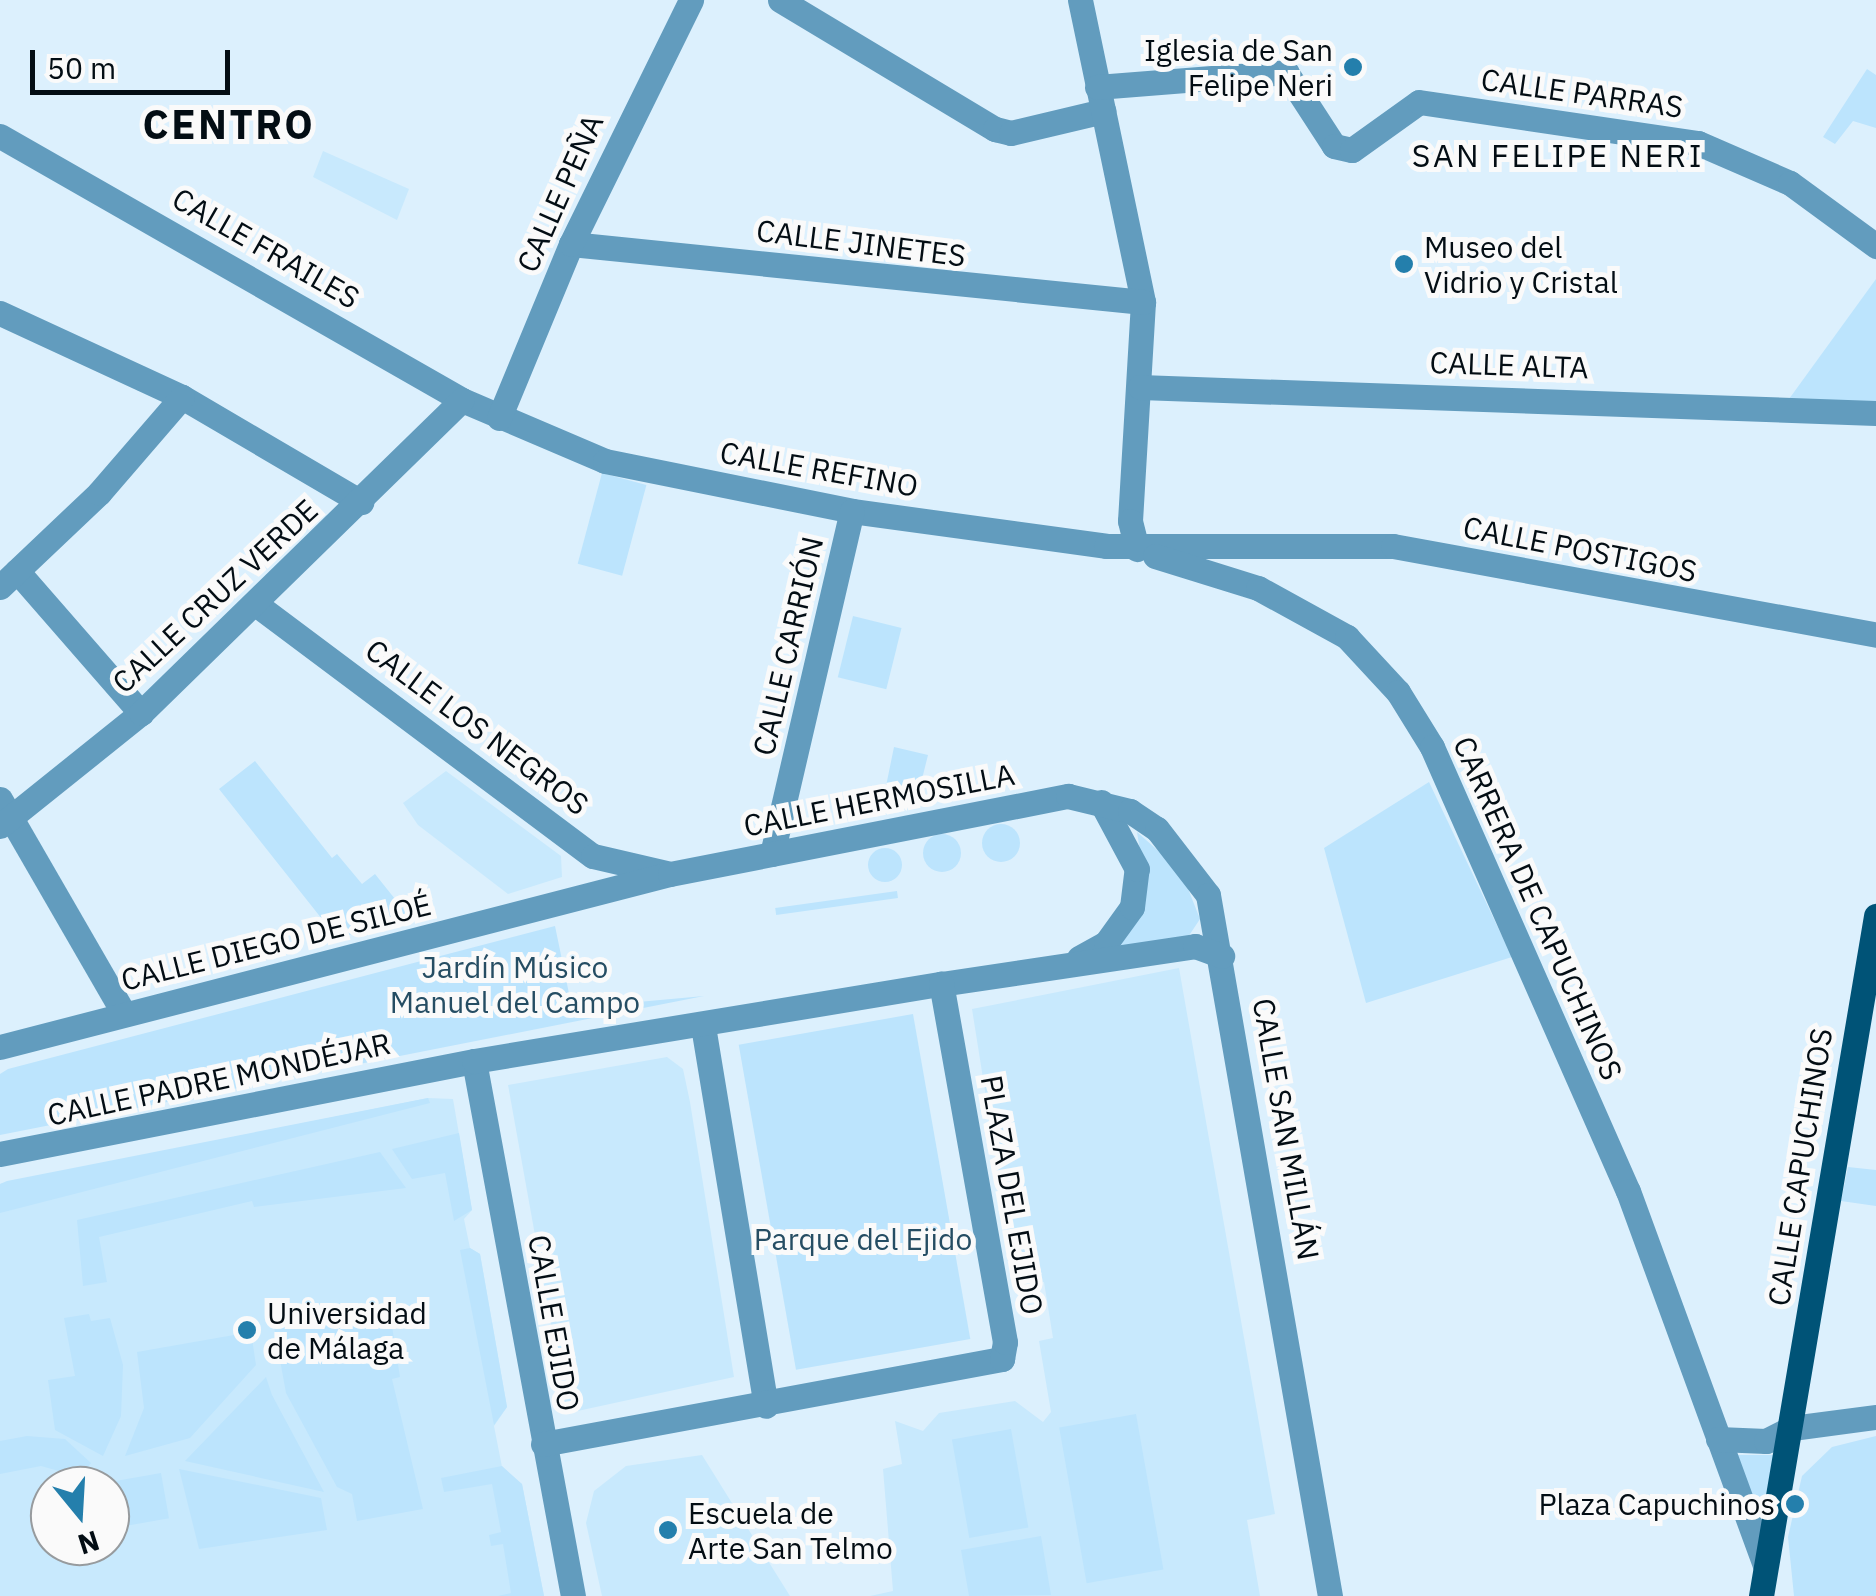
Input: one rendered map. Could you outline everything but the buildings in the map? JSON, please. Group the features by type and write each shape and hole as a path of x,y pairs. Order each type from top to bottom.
{"main road":[{"name":"CALLE CAPUCHINOS","path":"1792,1428 1876,916"},
{"path":"1761,1596 1792,1428"},
{"path":"1765,1566 1776,1596"}],"street":[{"name":"CALLE PEÑA","path":"499,418 571,244 691,0"},
{"path":"780,0 995,129 1010,133 1100,99"},
{"path":"1080,0 1143,302 1130,521 1137,549"},
{"name":"CALLE PARRAS","path":"1100,99 1286,72 1334,146 1352,150 1419,102 1698,143 1790,183 1876,246"},
{"name":"CALLE FRAILES","path":"0,136 499,418"},
{"name":"CALLE JINETES","path":"571,244 1143,302"},
{"path":"0,314 182,398 361,502"},
{"name":"CALLE ALTA","path":"1140,387 1876,413"},
{"path":"141,713 8,579 182,398"},
{"name":"CALLE CRUZ VERDE","path":"4,814 141,713 257,605 462,400"},
{"name":"CALLE REFINO","path":"499,418 605,461 852,511 1137,549"},
{"name":"CALLE CARRIÓN","path":"772,854 852,511"},
{"name":"CALLE POSTIGOS","path":"1137,549 1394,546 1876,636"},
{"path":"1258,588 1252,568 1270,548"},
{"name":"CARRERA DE CAPUCHINOS","path":"1137,549 1258,588 1347,637 1398,692 1432,747 1628,1190 1718,1439"},
{"name":"CALLE LOS NEGROS","path":"257,605 594,856 670,874"},
{"name":"CALLE HERMOSILLA","path":"670,874 1068,796 1101,802"},
{"name":"CALLE PADRE MONDÉJAR","path":"1044,970 1106,942 1132,907 1137,868 1101,802"},
{"name":"CALLE SAN MILLÁN","path":"1101,802 1157,829 1182,856 1208,895 1222,956 1330,1596"},
{"path":"4,814 124,1014"},
{"path":"567,901 594,856"},
{"name":"CALLE DIEGO DE SILOÉ","path":"0,1047 670,874"},
{"name":"CALLE PADRE MONDÉJAR","path":"0,1154 474,1061 941,984 1195,946 1222,956"},
{"name":"PLAZA DEL EJIDO","path":"543,1444 766,1406 1002,1359 1006,1342 941,984"},
{"path":"703,1026 766,1406"},
{"name":"CALLE EJIDO","path":"474,1061 574,1596"},
{"path":"1765,1566 1718,1439 1766,1441 1792,1428 1876,1417"}],"shaded area":[{"path":"323,151 409,189 397,220 313,177"},
{"path":"446,771 561,856 562,877 508,894 418,825 403,803"},
{"path":"1179,968 1275,1514 1247,1520 1260,1596 870,1596 893,1591 883,1469 902,1464 895,1421 923,1431 939,1413 1015,1401 1043,1422 1051,1412 1039,1341 1053,1338 1044,1282 1016,1286 972,1009"},
{"path":"667,1057 683,1069 690,1102 734,1377 573,1412 565,1402 508,1085"},
{"name":"Universidad de Málaga","path":"428,1098 453,1099 472,1210 464,1219 470,1248 480,1254 507,1407 494,1426 503,1472 522,1484 544,1596 0,1596 0,1184"},
{"name":"Escuela de Arte San Telmo","path":"702,1455 790,1596 602,1596 586,1523 594,1491 626,1466"}],"green space":[{"path":"1867,69 1876,75 1876,128 1853,121 1835,144 1823,137"},
{"path":"1876,279 1876,404 1789,399"},
{"path":"602,473 646,485 622,576 578,564"},
{"path":"853,616 902,628 886,689 838,677"},
{"path":"894,747 928,755 916,803 876,812 870,791 885,791"},
{"path":"255,761 332,858 337,854 362,884 375,874 411,919 337,938 219,789"},
{"path":"1429,782 1512,957 1366,1003 1324,848"},
{"path":"1001,824 1015,829 1020,843 1015,857 1001,862 987,857 982,843 987,829"},
{"path":"1137,832 1181,871 1200,919 1188,937 1113,952 1140,851"},
{"path":"942,834 956,839 961,853 956,867 942,872 928,867 923,853 928,839"},
{"path":"885,848 897,853 902,865 897,877 885,882 873,877 868,865 873,853"},
{"path":"897,891 898,898 776,915 775,908"},
{"name":"Jardín Músico Manuel del Campo","path":"555,926 572,1008 704,996 0,1135 0,1074 8,1069"},
{"name":"Parque del Ejido","path":"913,1014 970,1339 796,1370 739,1045"},
{"path":"428,1098 430,1103 0,1213 0,1184 7,1181"},
{"path":"459,1133 472,1210 454,1221 445,1173 412,1179 392,1149"},
{"path":"380,1152 406,1188 254,1207 252,1201 99,1237 107,1282 83,1286 77,1220"},
{"path":"1848,1167 1876,1170 1876,1206 1841,1201"},
{"path":"470,1248 480,1254 507,1407 494,1425 460,1250"},
{"path":"389,1307 400,1377 392,1379 423,1509 357,1521 352,1494 337,1487 286,1393 274,1327"},
{"path":"89,1314 91,1321 110,1318 123,1365 121,1416 103,1456 55,1430 48,1380 75,1376 64,1318"},
{"path":"251,1332 256,1365 190,1438 125,1456 144,1408 137,1352"},
{"path":"266,1377 272,1395 324,1492 185,1461"},
{"path":"1136,1414 1163,1570 1087,1583 1059,1428"},
{"path":"1011,1429 1028,1527 969,1538 952,1439"},
{"path":"27,1436 65,1439 91,1463 30,1466 0,1474 0,1441"},
{"path":"1876,1436 1876,1596 1794,1596 1788,1537 1802,1476 1832,1447"},
{"path":"1737,1455 1774,1455 1760,1523"},
{"path":"502,1466 522,1484 544,1596 498,1596 511,1593 503,1544 491,1546 489,1535 501,1532 492,1484 444,1492 441,1478"},
{"path":"179,1469 321,1498 327,1530 199,1549"},
{"path":"161,1473 169,1518 130,1525 130,1478"},
{"path":"1041,1536 1051,1595 969,1596 961,1550"}],"place":[{"name":"Iglesia de San Felipe Neri","path":"1353,67"},
{"name":"Museo del Vidrio y Cristal","path":"1404,264"},
{"name":"Universidad de Málaga","path":"247,1330"},
{"name":"Plaza Capuchinos","path":"1795,1504"},
{"name":"Escuela de Arte San Telmo","path":"668,1530"}],"district":[{"name":"CENTRO","path":"229,124"},
{"name":"SAN FELIPE NERI","path":"1558,155"}]}
